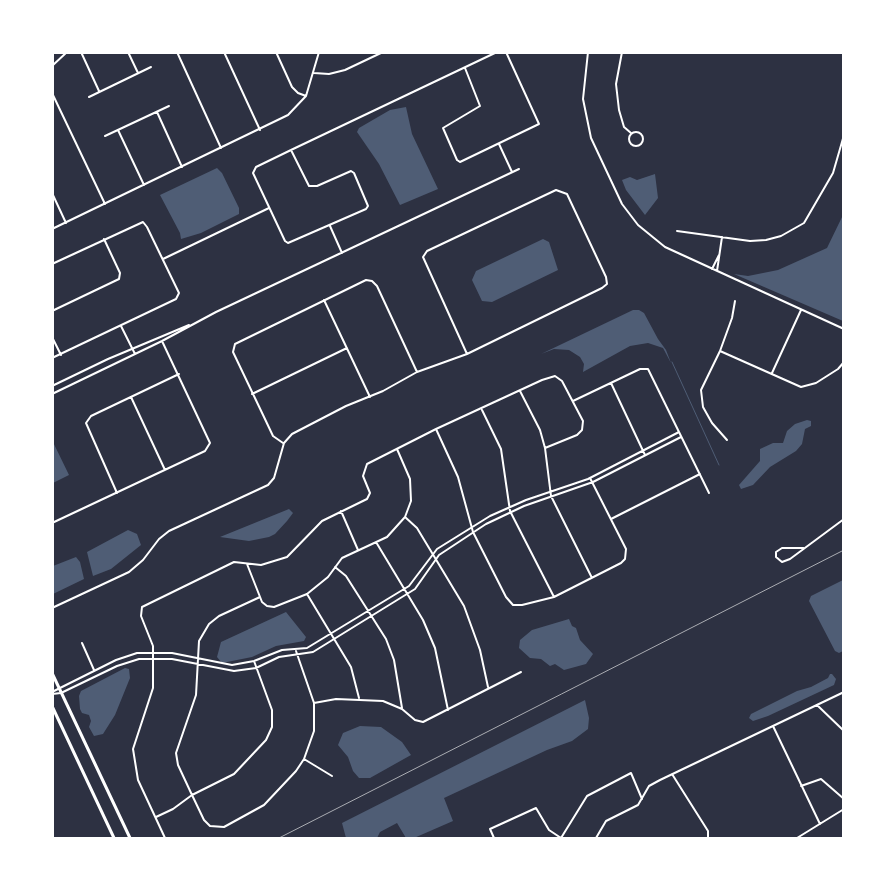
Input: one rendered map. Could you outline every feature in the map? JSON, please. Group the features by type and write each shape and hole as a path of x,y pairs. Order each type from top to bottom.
{"main road":[{"path":"52,674 130,838"},
{"path":"52,706 114,838"}],"street":[{"path":"52,66 66,52"},
{"path":"80,52 100,92"},
{"path":"128,52 138,73"},
{"path":"176,52 222,148"},
{"path":"224,52 260,130"},
{"path":"276,52 292,87 298,93 306,96"},
{"path":"52,229 288,115 306,96 319,52"},
{"path":"314,73 329,74 346,70 383,52"},
{"path":"291,150 310,187 347,171 354,174 368,206 330,226 288,243 285,241 254,169 291,150 496,52"},
{"path":"464,68 480,106 445,124 443,132 457,160 460,162 539,124 506,52"},
{"path":"588,52 583,82 585,116 591,138 622,204 638,226 665,247 844,329"},
{"path":"622,52 616,84 619,110 624,127 631,133 642,134 643,140 641,145 631,144 629,138 631,133"},
{"path":"89,97 151,67"},
{"path":"52,93 105,204"},
{"path":"106,136 169,106"},
{"path":"157,112 182,167"},
{"path":"118,130 144,185"},
{"path":"677,232 766,240 781,236 804,223 833,173 844,135"},
{"path":"499,144 512,172"},
{"path":"52,386 192,324 519,169"},
{"path":"52,608 129,572 143,560 159,539 169,531 268,485 274,478 284,444 297,431 370,397 417,372 467,354 607,284 606,277 566,194 562,190 556,190 427,251 423,257 467,354"},
{"path":"52,193 66,223"},
{"path":"162,259 270,208"},
{"path":"52,264 143,222 179,296 121,326 52,358"},
{"path":"330,226 342,253"},
{"path":"712,269 719,254 722,237"},
{"path":"52,311 119,279 120,273 104,240"},
{"path":"717,271 720,259 719,254"},
{"path":"284,444 273,436 252,394 233,352 235,344 366,280 372,281 377,286 417,372"},
{"path":"324,300 370,397"},
{"path":"727,440 712,423 701,398 701,390 720,351 732,318 735,300"},
{"path":"772,373 802,310"},
{"path":"52,394 162,341 192,324"},
{"path":"121,326 135,354"},
{"path":"52,337 61,355"},
{"path":"52,523 205,451 210,443 162,341"},
{"path":"252,394 348,348"},
{"path":"720,351 772,373 796,386 805,387 816,383 838,369 844,362"},
{"path":"573,401 640,369 648,369 709,493"},
{"path":"117,492 86,423 91,416 179,374"},
{"path":"166,838 138,780 134,749 152,688 154,658 152,640 140,613 142,607 234,562 266,564 282,559 295,550 317,524 368,497 370,493 363,476 367,464 436,429 549,377 555,376 562,380 583,421 582,430 569,439 545,448"},
{"path":"611,383 645,455"},
{"path":"520,391 540,430 545,448 549,492 592,578"},
{"path":"131,397 165,470"},
{"path":"482,409 501,449 510,511 554,597"},
{"path":"436,429 458,477 473,532 511,603 522,605 554,597 621,563 626,556 626,549 590,478"},
{"path":"52,693 59,687 129,655 154,652 227,664 254,661 275,651 307,648 404,589 416,579 432,553 471,527 509,507 590,478 679,432"},
{"path":"52,693 62,693 133,660 154,658 226,671 256,668 279,657 297,656 313,652 407,594 423,580 435,559 473,532 510,511 592,482 681,437"},
{"path":"246,564 265,606 271,607 286,604 307,594 323,582 342,558 387,537 405,517 411,501 411,485 397,449"},
{"path":"612,519 700,474"},
{"path":"341,511 359,550"},
{"path":"405,517 417,528 470,618 489,688"},
{"path":"802,548 782,548 776,552 776,557 782,562 785,561 844,519"},
{"path":"376,542 423,620 435,648 448,711"},
{"path":"335,568 344,573 386,639 394,660 402,709"},
{"path":"307,594 336,638 351,667 359,699"},
{"path":"260,597 219,616 209,624 199,641 196,695 176,754 178,765 192,795 206,822 212,828 224,827 264,805 296,771 304,759 314,731 314,703 296,650"},
{"path":"82,643 94,670"},
{"path":"156,817 173,810 192,795 234,774 269,736 273,722 272,710 254,661"},
{"path":"103,666 106,672"},
{"path":"314,703 336,699 383,701 402,709 420,722 448,711 521,672"},
{"path":"596,838 606,821 638,805 649,786 844,692"},
{"path":"817,705 844,731"},
{"path":"773,726 820,824"},
{"path":"304,759 332,776"},
{"path":"494,838 490,829 536,808 549,830 561,838 587,796 631,773 642,798"},
{"path":"672,774 708,831 708,838"},
{"path":"801,786 821,779 844,799"},
{"path":"797,838 844,809"}],"water":[{"path":"406,107 412,134 438,189 400,205 379,164 357,132 359,128 390,110"},
{"path":"217,168 222,173 239,208 239,214 201,233 181,239 180,233 160,195"},
{"path":"655,174 658,198 645,215 626,190 622,180 630,177 637,180"},
{"path":"843,215 843,321 734,274 748,276 778,270 827,248"},
{"path":"543,239 549,242 558,270 492,302 482,301 472,280 476,271"},
{"path":"633,310 639,310 644,313 666,350 671,363 663,348 648,343 630,346 583,372 584,364 580,357 569,350 554,349 541,354"},
{"path":"807,420 811,421 811,426 805,429 802,444 796,451 770,467 753,485 741,489 739,485 760,461 760,449 773,443 783,443 787,431 795,424"},
{"path":"52,440 69,475 53,483 52,483"},
{"path":"289,509 293,513 275,534 269,537 249,541 220,537"},
{"path":"128,530 137,534 141,545 111,569 93,576 87,552"},
{"path":"76,557 80,562 84,579 53,594 53,566"},
{"path":"843,580 843,651 839,653 835,651 809,601 811,596"},
{"path":"286,612 306,637 304,641 276,646 252,657 222,663 217,657 221,642"},
{"path":"569,619 572,626 576,628 580,640 593,654 586,664 564,670 555,664 550,666 541,659 530,658 519,648 520,640 532,630"},
{"path":"125,668 129,669 130,678 115,715 103,734 94,736 89,727 91,721 89,715 82,713 80,709 79,696 81,691"},
{"path":"830,674 836,679 834,685 768,716 753,721 749,718 751,714 828,678"},
{"path":"585,700 589,718 588,729 572,741 547,750 444,798 453,821 414,838 406,838 397,823 380,832 377,838 346,838 342,823"},
{"path":"360,726 381,727 402,742 411,755 370,778 359,778 353,771 348,757 338,745 343,733"}],"waterway":[{"path":"672,362 719,465"}],"railway":[{"path":"279,838 844,550"}]}
